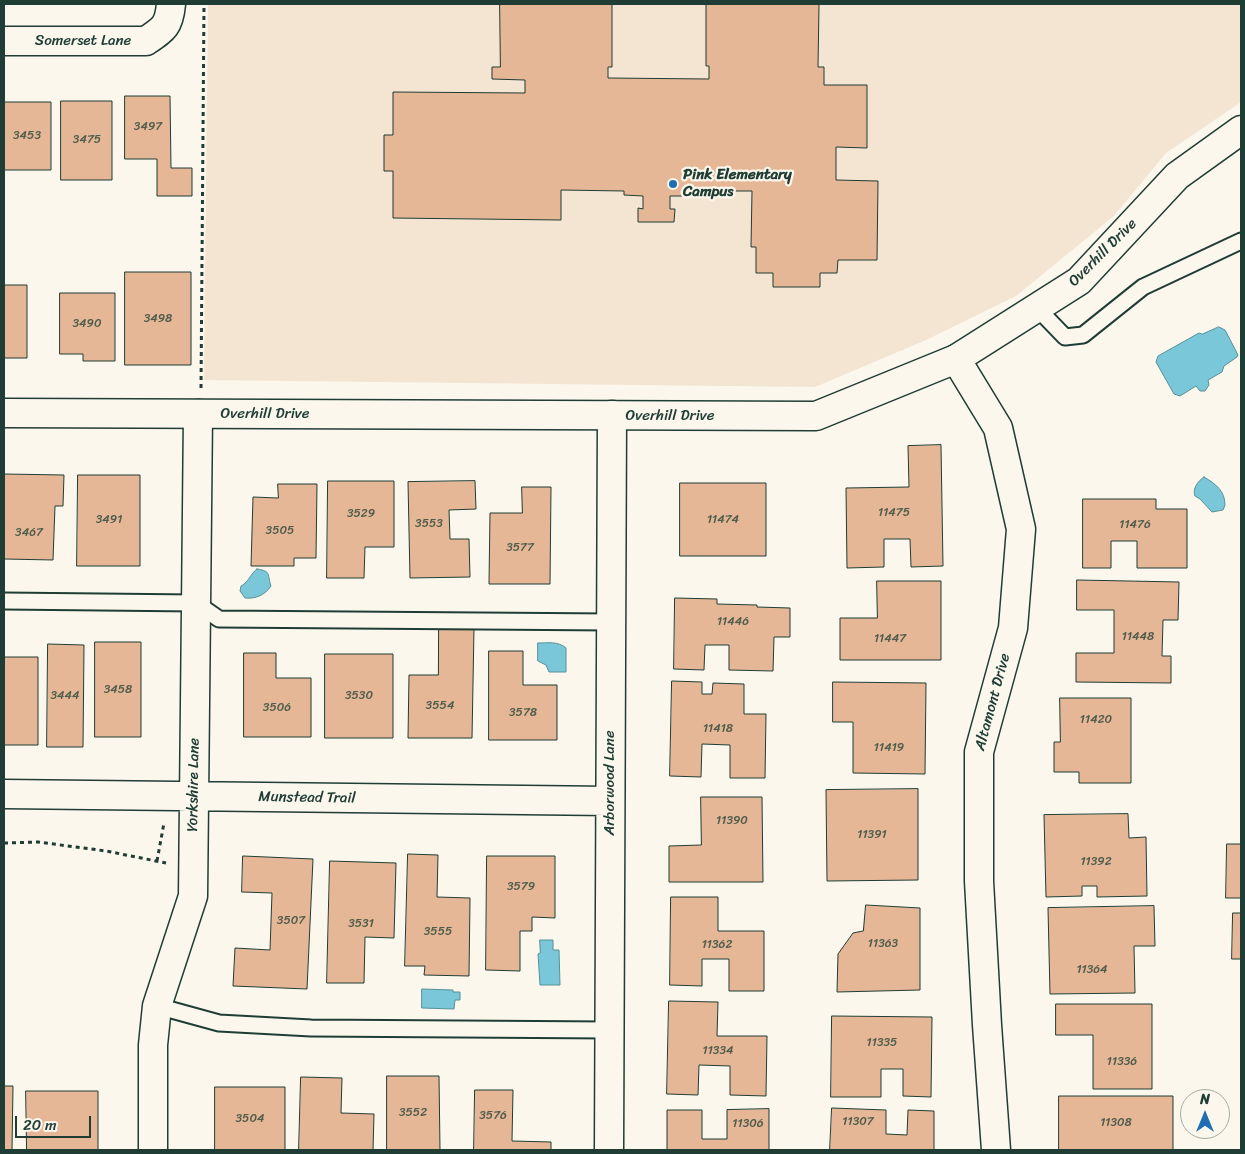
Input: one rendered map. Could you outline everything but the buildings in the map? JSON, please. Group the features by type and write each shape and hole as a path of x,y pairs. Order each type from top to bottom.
{"street":[{"name":"Somerset Lane","path":"4,41 146,41 160,32 169,21 171,4"},
{"name":"Overhill Drive","path":"4,413 200,401 612,415 816,416 956,359 1038,308 1078,281 1177,176 1241,130"},
{"name":"Altamont Drive","path":"956,359 998,428 1021,529 1013,628 979,752 979,881 986,1025 996,1150"},
{"name":"Yorkshire Lane","path":"153,1150 153,1045 157,1006 193,896 200,401"},
{"name":"Arborwood Lane","path":"609,1150 612,415"},
{"name":"Munstead Trail","path":"4,794 610,801"}],"lane":[{"path":"1038,308 1065,338 1084,335 1143,287 1241,241"},
{"path":"4,601 196,603 219,619 611,622"},
{"path":"157,1006 219,1022 311,1028 609,1030"}],"path":[{"path":"200,401 204,4"},
{"path":"157,861 164,824"},
{"path":"4,843 38,842 106,851 194,868"}],"shaded area":[{"name":"Pink Elementary Campus","path":"208,4 1241,4 1241,102 1166,153 1114,216 1016,296 926,340 815,387 204,380"}],"water":[{"path":"1219,327 1225,330 1238,355 1237,357 1224,366 1222,372 1208,380 1209,385 1205,391 1200,391 1196,386 1180,396 1174,394 1156,362 1158,356 1199,333 1202,334"},
{"path":"1204,477 1216,485 1222,492 1225,500 1223,510 1212,512 1195,496 1196,485"},
{"path":"257,569 267,572 271,586 260,596 245,598 240,591 241,586"},
{"path":"538,643 556,643 566,648 566,672 549,672 546,665 538,661"},
{"path":"540,940 553,940 553,950 559,950 560,985 540,985 538,954 540,953"},
{"path":"422,989 460,992 460,1000 455,1000 454,1009 422,1008"}],"place":[{"name":"Pink Elementary Campus","path":"673,184"}]}
